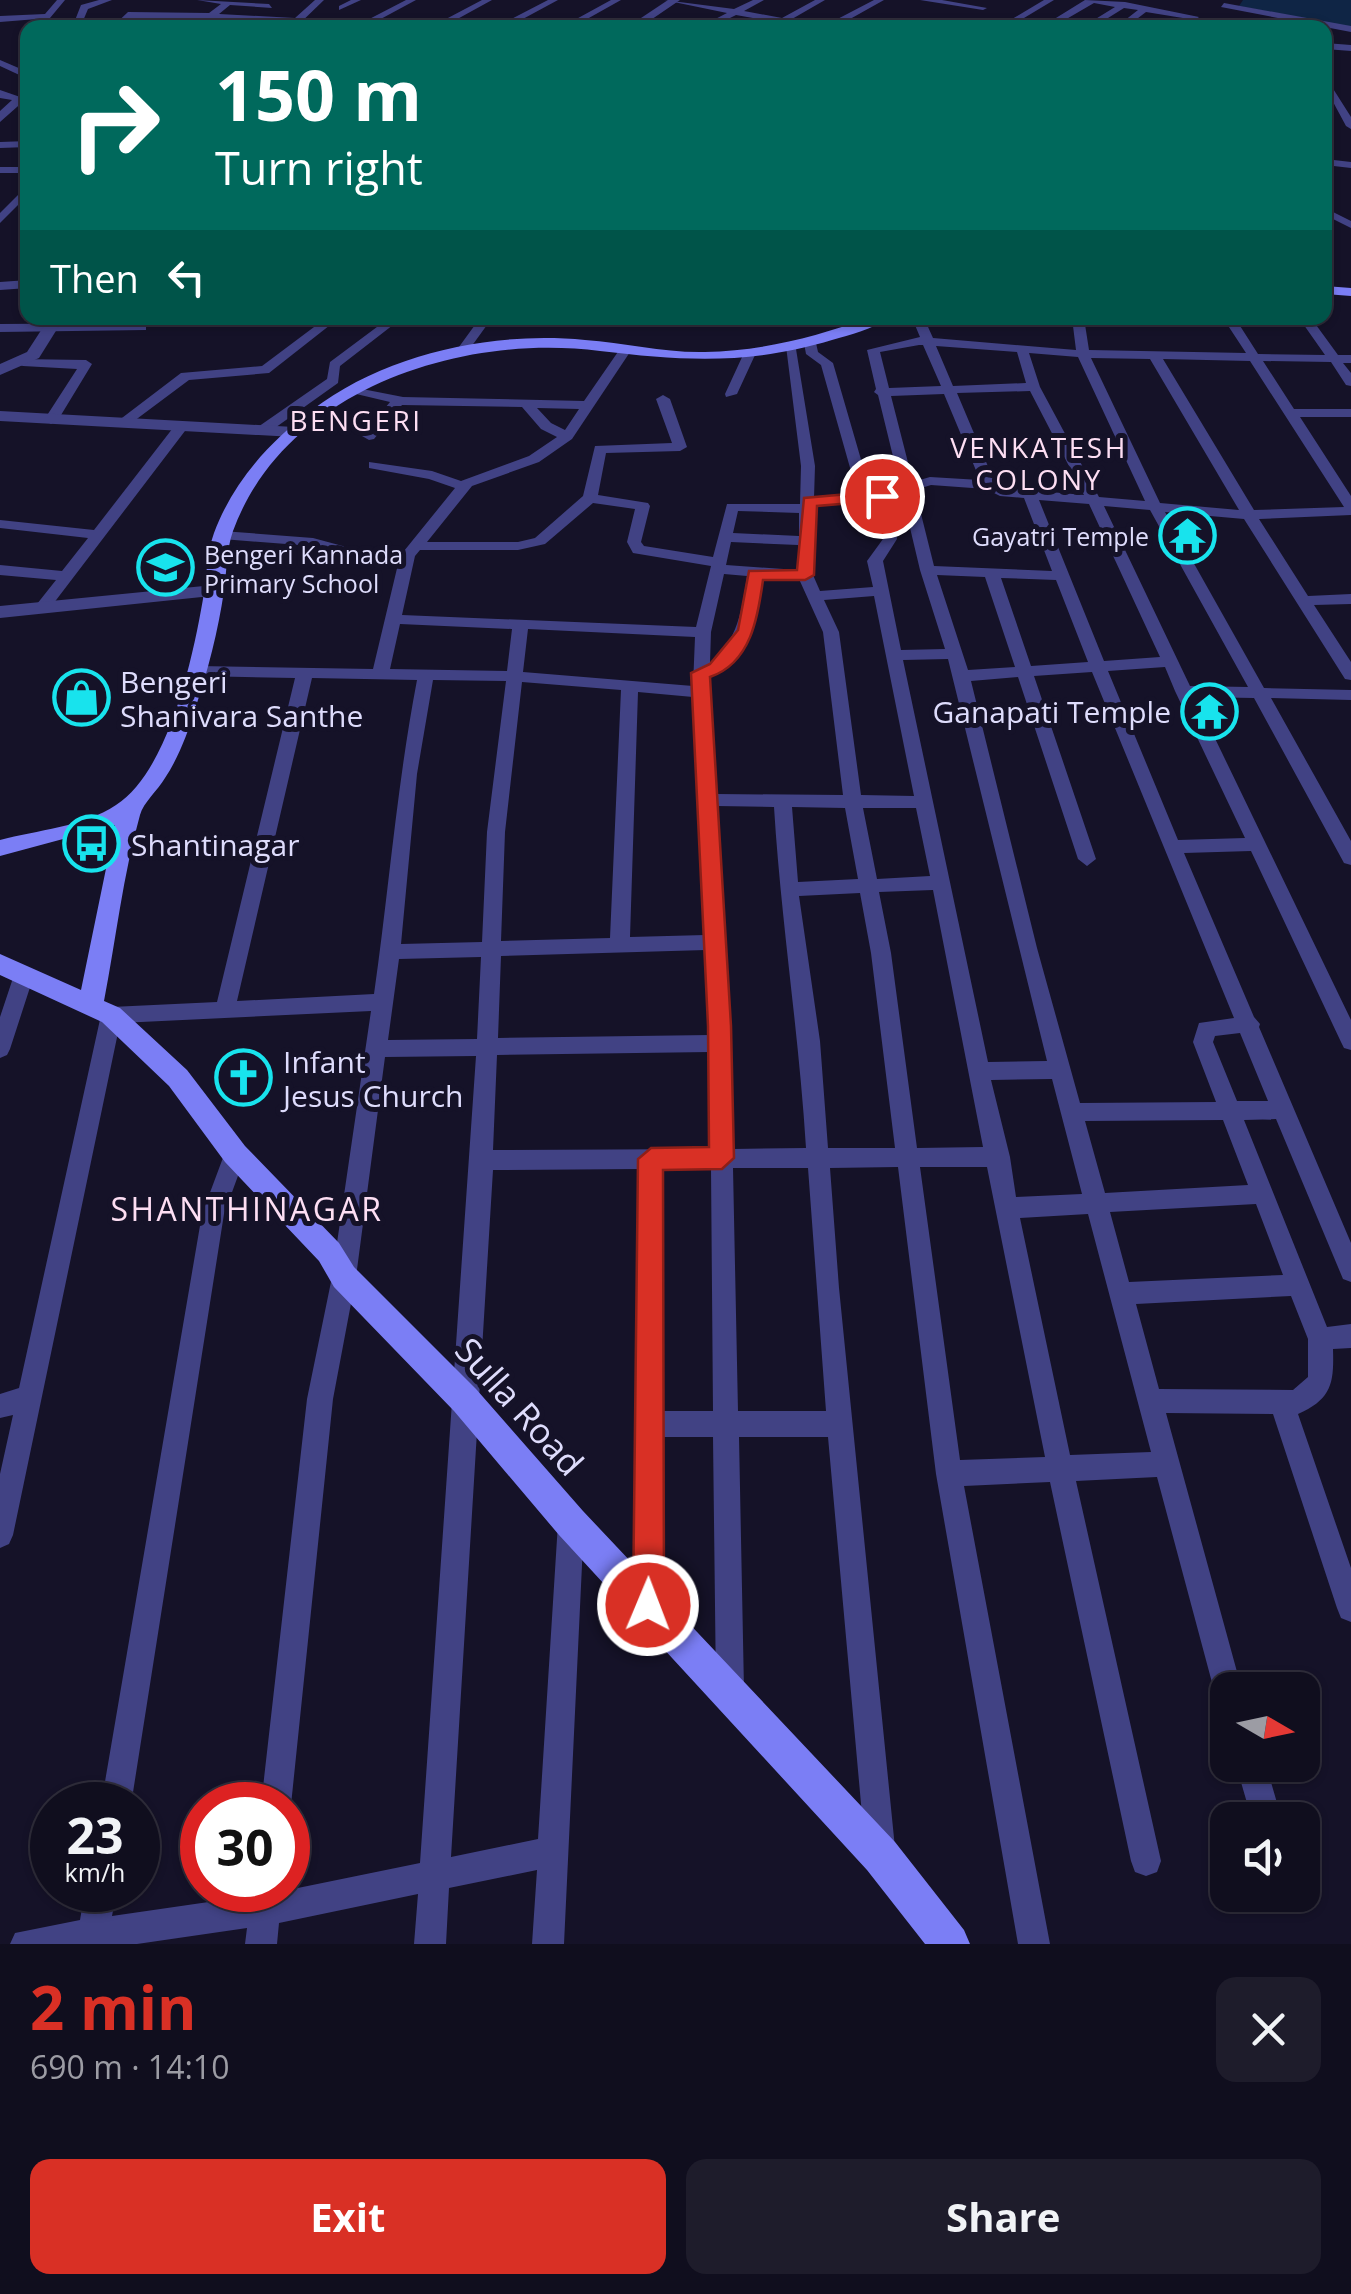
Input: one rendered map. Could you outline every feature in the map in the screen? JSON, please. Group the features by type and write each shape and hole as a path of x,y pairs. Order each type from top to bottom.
{"main road":[{"path":"0,848 122,813 130,806 167,750 198,672 222,535 244,486 294,432 356,390 394,371 462,351 543,342 684,357 750,355 800,346 860,325"},
{"path":"101,1010 130,806"},
{"name":"Sulla Road","path":"12,970 101,1010 178,1078 235,1154 328,1252 344,1277 465,1400 571,1523 881,1856 950,1944"}],"street":[{"path":"0,16 10,0"},
{"path":"0,16 48,16 61,0"},
{"path":"79,20 84,6 108,0"},
{"path":"201,0 272,3"},
{"path":"298,20 320,0"},
{"path":"342,8 357,0"},
{"path":"378,0 407,2"},
{"path":"449,20 488,0"},
{"path":"514,20 554,0"},
{"path":"579,20 617,0"},
{"path":"643,20 672,0 794,20"},
{"path":"718,20 760,0"},
{"path":"782,20 821,0"},
{"path":"842,20 880,0"},
{"path":"924,0 982,8"},
{"path":"1016,19 1050,0"},
{"path":"1035,20 1072,0"},
{"path":"1057,20 1091,0 1216,18"},
{"path":"1224,5 1237,0"},
{"path":"211,16 230,1"},
{"path":"372,20 407,2"},
{"path":"254,18 272,3"},
{"path":"1098,20 1125,4"},
{"path":"1224,5 1232,20"},
{"path":"1224,5 1303,20"},
{"path":"1129,20 1146,8"},
{"path":"123,20 128,15 164,15 267,20"},
{"path":"160,20 164,15"},
{"path":"1189,20 1199,15"},
{"path":"1332,97 1351,126"},
{"path":"0,118 20,100"},
{"path":"0,220 20,197"},
{"path":"0,220 14,220"},
{"path":"0,328 27,325"},
{"path":"24,362 52,325"},
{"path":"107,325 142,327"},
{"path":"121,424 186,376 265,370 325,325"},
{"path":"260,432 333,380 334,366 387,325"},
{"path":"462,351 481,325"},
{"path":"921,325 989,485"},
{"path":"1079,325 1083,354 1110,419 1186,569 1262,692 1351,858"},
{"path":"730,1694 720,1043 701,682 703,632 723,536 734,506 866,500 930,481 989,485 1000,492 1031,498 1157,508 1249,514 1351,509 1233,325"},
{"path":"1310,325 1351,382"},
{"path":"1223,1672 986,794 962,676 928,570 909,488 880,392 873,350 929,342 1155,357 1351,359"},
{"path":"800,346 826,363 866,500"},
{"path":"800,346 809,505 805,575 818,596 831,632 908,1156 949,1474 1034,1944"},
{"path":"1021,347 1034,387 1095,503 1351,1042"},
{"path":"381,672 413,551 464,486 534,459 567,436 626,350"},
{"path":"732,394 750,355"},
{"path":"1155,357 1249,514 1305,601 1342,649 1351,675"},
{"path":"0,370 24,362 84,364 51,420"},
{"path":"880,392 1034,387"},
{"path":"356,390 399,400 590,405"},
{"path":"222,535 314,542 364,557 531,544 590,498 600,450 680,447 663,399"},
{"path":"369,436 399,400"},
{"path":"525,403 552,430 567,436"},
{"path":"1289,412 1351,413"},
{"path":"0,416 294,432"},
{"path":"40,609 182,427"},
{"path":"374,465 432,475 464,486"},
{"path":"1328,472 1351,472"},
{"path":"885,496 890,539 875,561 1060,1469 1146,1862"},
{"path":"590,498 643,506 634,542 638,550 755,575 805,575"},
{"path":"1031,498 1098,670 1176,847 1351,1271"},
{"path":"0,524 98,536"},
{"path":"723,536 806,541"},
{"path":"0,570 64,576"},
{"path":"928,570 1060,576"},
{"path":"992,574 1088,859"},
{"path":"198,672 381,672 630,684 701,682 746,631 755,575"},
{"path":"0,612 214,591"},
{"path":"818,596 881,591"},
{"path":"1305,601 1351,599"},
{"path":"394,620 703,632"},
{"path":"430,1944 482,1160 496,832 521,624"},
{"path":"895,655 954,654"},
{"path":"962,676 1026,675 1168,662"},
{"path":"225,1010 305,672"},
{"path":"278,1782 320,1399 344,1277 390,952 408,774 426,674"},
{"path":"620,945 630,684"},
{"path":"1183,691 1351,695"},
{"path":"707,800 923,802"},
{"path":"783,800 789,888 810,1041 840,1424 881,1856"},
{"path":"1176,847 1257,844"},
{"path":"789,888 940,882"},
{"path":"390,952 714,942"},
{"path":"0,1049 12,970"},
{"path":"0,1534 101,1010 225,1010 383,1002"},
{"path":"1149,1401 1297,1402 1321,1382 1320,1340 1227,1108 1203,1033 1212,1027 1250,1024"},
{"path":"377,1049 720,1043"},
{"path":"980,1071 1061,1070"},
{"path":"1072,1112 1284,1110"},
{"path":"120,1782 213,1214 235,1154"},
{"path":"482,1160 999,1157"},
{"path":"648,1605 651,1159"},
{"path":"1009,1208 1260,1194"},
{"path":"1120,1294 1298,1286"},
{"path":"1320,1340 1351,1336"},
{"path":"0,1406 29,1398"},
{"path":"1282,1403 1351,1608"},
{"path":"652,1424 840,1424"},
{"path":"949,1474 1166,1464"},
{"path":"548,1944 571,1523"},
{"path":"310,1895 432,1880 551,1852"},
{"path":"93,1940 97,1912"},
{"path":"26,1944 93,1940 213,1912"},
{"path":"261,1944 264,1912"}],"water":[{"path":"1243,0 1351,0 1351,27 1332,23 1332,20 1239,6"}],"place":[{"name":"Gayatri Temple","path":"1188,536"},
{"name":"Bengeri Kannada Primary School","path":"165,568"},
{"name":"Bengeri Shanivara Santhe","path":"81,698"},
{"name":"Ganapati Temple","path":"1210,711"},
{"name":"Shantinagar","path":"92,844"},
{"name":"Infant Jesus Church","path":"244,1078"}],"district":[{"name":"BENGERI","path":"356,420"},
{"name":"VENKATESH COLONY","path":"1039,463"},
{"name":"SHANTHINAGAR","path":"247,1208"}],"route":[{"path":"648,1605 651,1159 722,1158 720,1026 700,673 716,668 746,631 755,575 805,575 810,502 882,496"}]}
